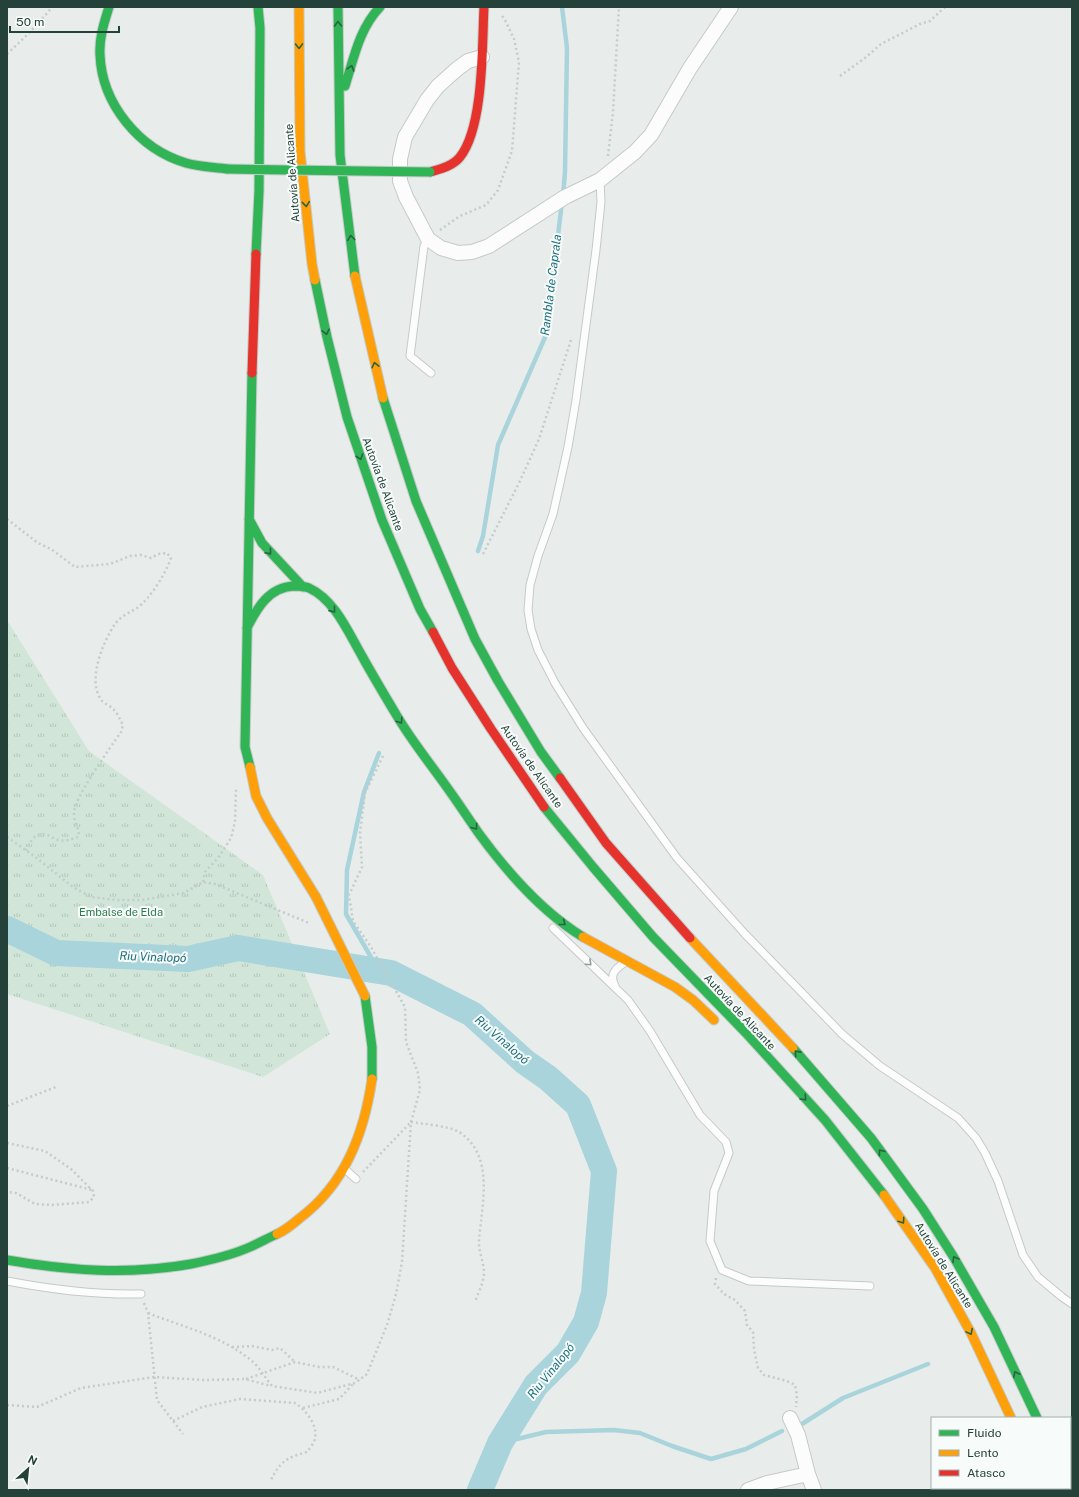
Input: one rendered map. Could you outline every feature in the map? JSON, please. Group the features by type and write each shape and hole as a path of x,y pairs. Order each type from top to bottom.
{"main road":[{"path":"109,7 101,30 101,62 108,91 119,114 130,129 143,141 169,157 192,165 228,169 430,172 448,166 459,158 466,148 473,130 482,57 484,7"},
{"path":"7,1260 56,1268 136,1272 165,1269 196,1263 238,1252 270,1238 291,1225 315,1207 345,1169 355,1146 365,1115 372,1081 374,1049 371,1024 365,996 316,896 267,818 256,796 245,747 250,412 259,191 260,28 258,7"},
{"name":"Autovía de Alicante","path":"299,7 300,151 312,264 346,417 382,520 420,609 456,674 490,729 543,805 593,867 653,937 825,1120 880,1189 935,1268 971,1333 1011,1417"},
{"name":"Autovía de Alicante","path":"338,7 340,155 356,281 384,403 416,501 475,639 498,681 541,752 606,843 676,923 796,1052 866,1132 923,1209 953,1256 994,1327 1037,1417"},
{"path":"339,105 360,38 374,12 380,7"},
{"path":"249,519 262,543 303,587"},
{"path":"247,628 257,609 270,594 280,588 292,586 309,588 330,605 340,619 391,707 410,736 489,847 528,892 547,911 570,929 592,943 670,984 688,996 723,1029"},
{"path":"748,1048 769,1059"}],"street":[{"path":"482,57 468,61 438,86 426,100 405,137 400,159 400,181 428,239 441,248 458,253 472,252 489,246 565,197 603,177 635,152 651,134 690,68 731,7"},
{"path":"790,1418 798,1435 808,1474 814,1490"},
{"path":"748,1490 767,1483 808,1474"}],"lane":[{"path":"603,177 596,250 576,400 568,447 553,514 538,556 530,585 528,610 531,629 538,650 555,683 583,728 677,858 745,934 842,1034 880,1066 958,1118 976,1138 998,1181 1023,1255 1038,1277 1072,1304"},
{"path":"428,239 424,246 410,356 431,373"},
{"path":"528,892 532,903 538,912"},
{"path":"547,922 628,1000 650,1031 700,1115 726,1142 729,1153 714,1191 710,1240 722,1270 749,1281 870,1286"},
{"path":"616,988 612,976 613,972 627,961"},
{"path":"345,1169 356,1179"},
{"path":"7,1281 54,1288 123,1294 141,1294"}],"path":[{"path":"7,54 27,35 51,7"},
{"path":"603,177 613,112 619,7"},
{"path":"840,76 881,44 920,24 930,21 944,7"},
{"path":"428,239 460,216 486,205 498,190 512,151 519,62 514,40 506,20 501,13"},
{"path":"483,554 519,483 539,439 574,331"},
{"path":"7,519 38,543 52,549 75,567 110,564 130,556 151,558 158,554 167,553 171,558 163,576 153,590 138,607 126,612 116,624 103,646 96,668 95,686 100,700 114,710 123,725 121,732 80,794 74,812 75,824 79,831 78,837 71,840 59,841 45,834 37,835 32,838 26,850"},
{"path":"303,1408 339,1399 355,1383 367,1374 387,1325 396,1294 402,1262 411,1122 420,1090 418,1073 406,1042 405,1007 371,947 353,921 350,895 362,867 360,833 365,793 383,756"},
{"path":"203,882 205,872 218,858 231,838 235,822 235,790 237,783"},
{"path":"7,837 73,887 91,897 116,900 142,900 184,893 203,882 216,884 313,924"},
{"path":"346,922 353,921"},
{"path":"7,1106 56,1087"},
{"path":"356,1179 411,1122"},
{"path":"411,1122 433,1125 458,1132 472,1144 482,1165 484,1186 478,1243 484,1273 475,1302"},
{"path":"7,1143 45,1151 71,1169 93,1191 94,1197 89,1202 52,1205 35,1204 16,1193 7,1192"},
{"path":"7,1168 93,1191"},
{"path":"722,1270 717,1272 715,1284 724,1294 736,1300 745,1311 747,1325 753,1332 754,1349 758,1368 764,1375 788,1381 795,1385 798,1395 796,1406 790,1418"},
{"path":"141,1294 148,1313 157,1400 183,1434"},
{"path":"148,1313 211,1336 231,1347 254,1363 272,1386"},
{"path":"231,1347 252,1346 272,1350 280,1348 295,1362"},
{"path":"245,1379 295,1362 319,1367 333,1366 360,1380"},
{"path":"7,1405 37,1407 81,1388 154,1377 204,1380 245,1379 272,1386 317,1393 355,1383"},
{"path":"173,1421 202,1407 240,1399 295,1404 303,1408 313,1423 316,1438 307,1452 290,1457 277,1468 270,1482"}],"green space":[{"name":"Embalse de Elda","path":"7,620 89,751 263,875 330,1034 263,1077 7,994"}],"waterway":[{"name":"Rambla de Caprala","path":"562,7 567,48 565,172 563,195"},
{"name":"Rambla de Caprala","path":"478,551 483,536 498,445 546,335 562,202"},
{"name":"Rambla de Caprala","path":"379,753 364,792 347,870 346,914 379,971"},
{"name":"Riu Vinalopó","path":"7,929 56,953 188,959 238,948 391,973 472,1014 525,1062 548,1078 578,1105 604,1171 594,1293 586,1322 568,1353 536,1385 500,1443 480,1490"},
{"path":"802,1424 843,1398 928,1364"},
{"path":"500,1443 546,1432 614,1430 640,1433 672,1446 711,1459 746,1449 782,1431"}],"traffic: fast":[{"path":"109,7 100,43 102,73 108,91 126,122 139,136 153,147 169,156 186,163 228,169"},
{"path":"256,254 259,191 260,28 258,7"},
{"path":"338,7 340,155 355,276"},
{"path":"345,86 354,54 362,34 380,7"},
{"path":"228,169 430,172"},
{"path":"315,280 327,337 347,417 382,520 420,609 433,632"},
{"path":"250,767 245,747 252,373"},
{"path":"383,398 416,501 475,639 498,681 541,752 560,778"},
{"path":"249,519 262,543 303,587"},
{"path":"247,628 255,613 265,600 271,594 285,587 307,587 318,593 326,600 334,608 346,627 403,726 480,835 514,877 540,904 583,937"},
{"path":"544,807 653,937 746,1033 825,1120 884,1195"},
{"path":"365,996 372,1047 372,1079"},
{"path":"793,1048 871,1138 923,1209 953,1256 994,1327 1037,1417"},
{"path":"7,1260 76,1269 145,1270 191,1264 229,1255 277,1234"}],"traffic: slow":[{"path":"299,7 300,151 315,280"},
{"path":"355,276 383,398"},
{"path":"250,767 256,796 267,818 316,897"},
{"path":"316,897 365,996"},
{"path":"583,937 675,987 693,1000 714,1020"},
{"path":"690,938 793,1048"},
{"path":"277,1234 292,1225 316,1205 340,1174 358,1138 364,1119 372,1079"},
{"path":"884,1195 935,1268 971,1333 1011,1417"}],"traffic: jam":[{"path":"430,172 446,167 454,163 460,157 468,144 474,126 478,106 482,63 484,7"},
{"path":"252,373 256,254"},
{"path":"433,632 452,668 544,807"},
{"path":"560,778 606,843 690,938"}]}
